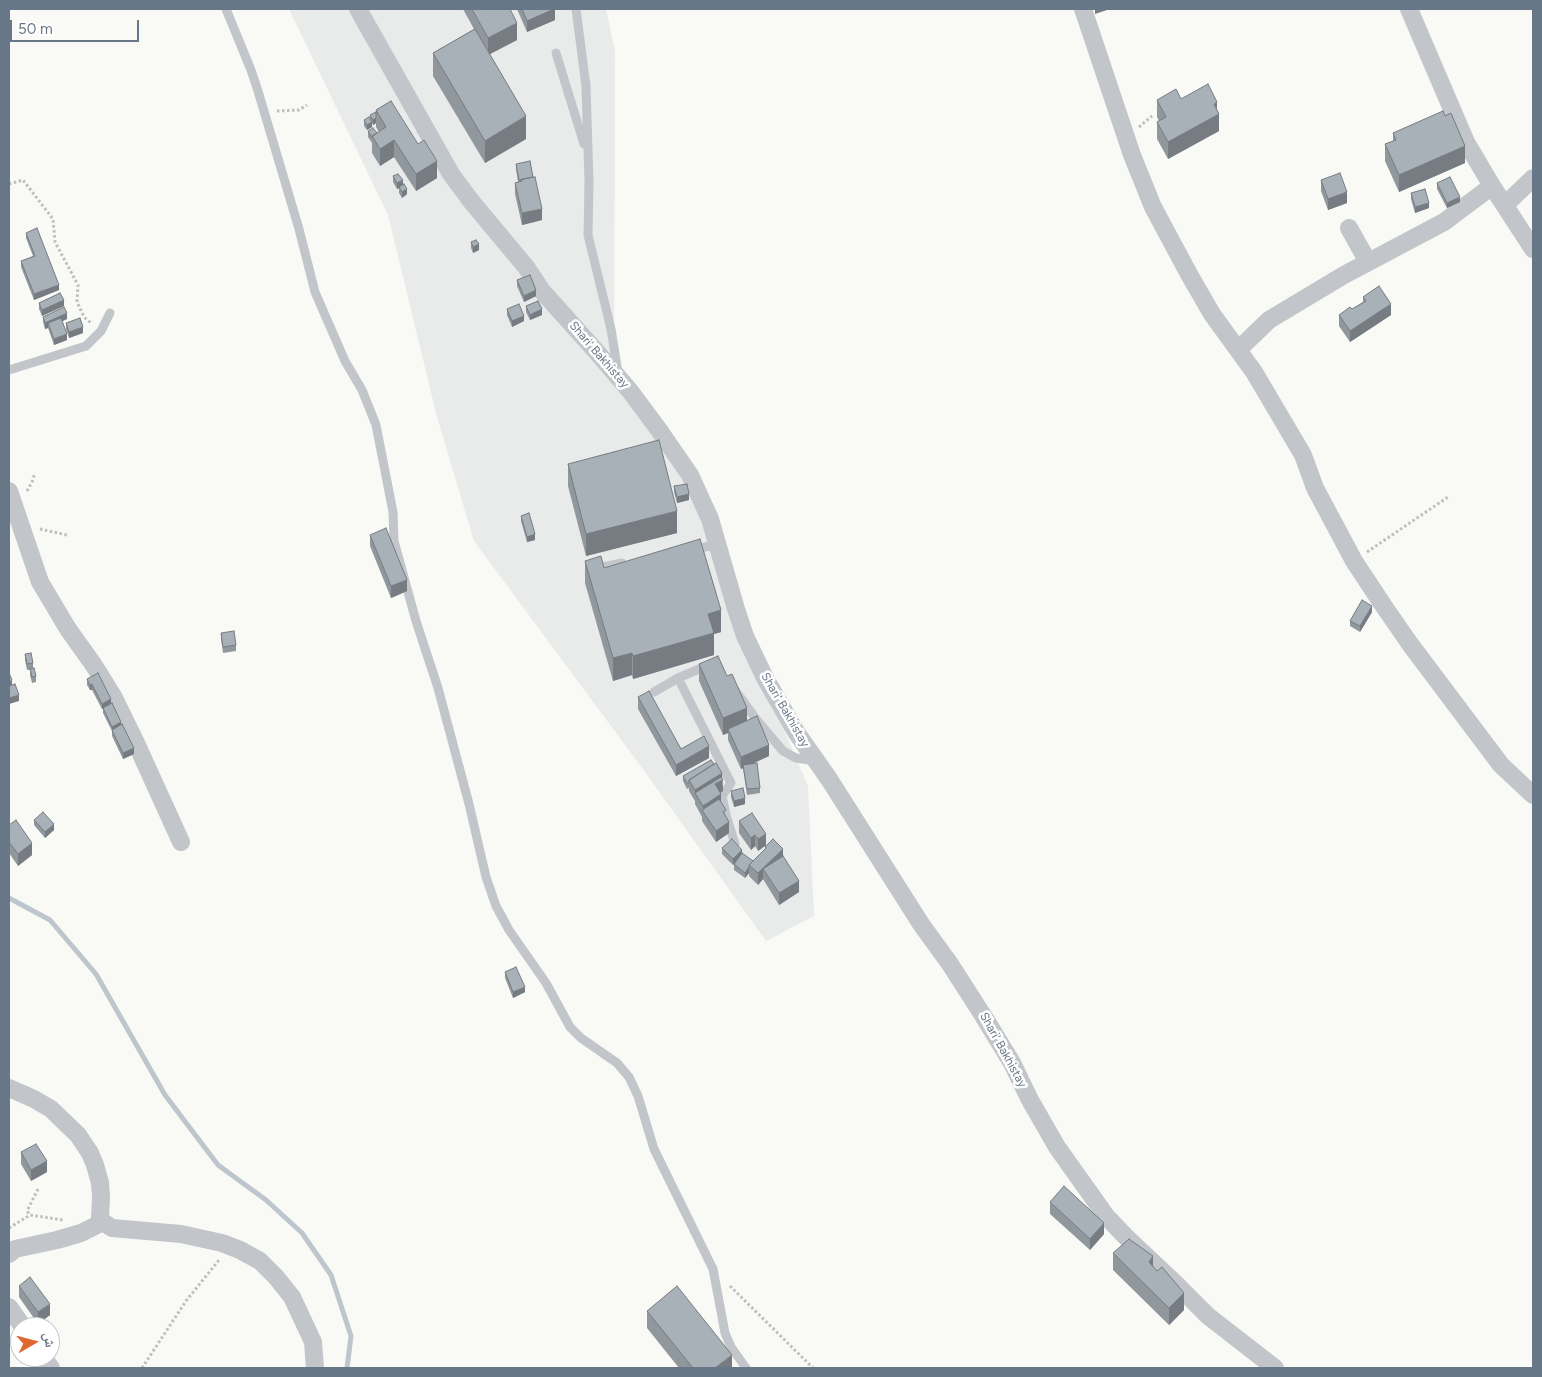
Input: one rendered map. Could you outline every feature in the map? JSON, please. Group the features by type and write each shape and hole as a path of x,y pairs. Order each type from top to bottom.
{"street":[{"name":"Shari' Bakhistay","path":"358,9 451,174 471,201 498,231 542,291 618,378 659,430 690,475 710,519 745,636 765,678 784,712 870,842 921,924 950,964 984,1017 1012,1063 1030,1100 1057,1147 1106,1216 1125,1236 1208,1316 1275,1368"},
{"path":"1083,9 1132,155 1153,207 1212,314 1254,372 1303,455 1314,488 1354,561 1410,644 1501,766 1533,795"},
{"path":"1409,9 1466,142 1533,249"},
{"path":"1505,205 1533,178"},
{"path":"1238,349 1270,320 1344,275 1444,222 1492,186"},
{"path":"1349,228 1368,262"},
{"path":"9,491 40,582 68,629 113,696 181,842"},
{"path":"9,1088 34,1099 50,1109 78,1135 90,1153 95,1165 100,1183 100,1218 103,1222 112,1228 181,1234 222,1243 260,1261 292,1297 313,1342 315,1368"},
{"path":"9,1254 15,1249 81,1233 103,1222"}],"lane":[{"path":"226,9 251,70 264,111 299,229 315,292 345,361 362,390 376,425 393,512 394,540 416,621 438,688 486,877 496,906 509,930 546,983 570,1027 581,1038 609,1056 629,1077 638,1096 654,1148 713,1269 725,1333 731,1347 746,1368"},
{"path":"576,9 586,86 589,182 588,235 611,329 618,378"},
{"path":"556,53 588,156"},
{"path":"9,370 86,346 101,332 110,313"},
{"path":"680,552 718,544"},
{"path":"593,569 632,562"},
{"path":"654,692 678,678 706,666 716,668"},
{"path":"678,678 731,783 722,796 735,844"},
{"path":"732,686 756,719 783,750 796,758 816,761"}],"path":[{"path":"264,111 299,110 307,105"},
{"path":"9,184 23,180 53,219 55,242 78,285 77,302 84,317 101,332"},
{"path":"1354,561 1448,496"},
{"path":"20,525 67,535"},
{"path":"30,1215 27,1211 38,1189"},
{"path":"9,1228 30,1215 66,1221"},
{"path":"142,1368 186,1301 222,1255 222,1243"},
{"path":"713,1269 813,1368"}],"shaded area":[{"path":"289,9 606,9 615,51 614,381 689,486 733,610 808,786 814,916 766,941 645,772 474,541 437,417 388,215"}],"building":[{"path":"472,9 510,9 517,23 488,38"},
{"path":"522,9 554,9 527,21"},
{"path":"475,29 526,116 485,141 433,53"},
{"path":"1208,84 1217,102 1214,104 1219,114 1168,142 1157,122 1166,117 1157,100 1176,89 1181,99"},
{"path":"391,101 418,144 424,140 437,161 416,174 394,140 380,149 372,136 386,127 376,110"},
{"path":"1443,111 1445,116 1451,113 1465,146 1399,175 1385,144 1396,140 1393,133"},
{"path":"376,112 376,118 373,120 370,115"},
{"path":"369,117 372,122 367,125 364,120"},
{"path":"373,128 377,133 372,137 368,131"},
{"path":"530,161 533,177 519,180 516,164"},
{"path":"1340,173 1347,192 1328,199 1321,180"},
{"path":"398,174 403,180 397,183 393,176"},
{"path":"535,177 542,209 522,213 515,183 522,181 522,179"},
{"path":"1450,177 1460,197 1447,203 1437,183"},
{"path":"404,184 407,189 402,192 399,187"},
{"path":"1425,189 1429,203 1415,207 1411,193"},
{"path":"37,228 59,285 34,294 21,261 35,256 26,233"},
{"path":"476,240 479,244 473,247 471,242"},
{"path":"530,275 536,290 524,296 517,280"},
{"path":"1379,286 1391,304 1350,331 1339,315 1350,307 1352,309 1366,301 1363,297"},
{"path":"60,293 64,300 42,310 39,303"},
{"path":"538,301 542,309 530,315 526,306"},
{"path":"519,304 524,316 512,321 507,309"},
{"path":"64,307 67,313 45,323 43,317"},
{"path":"61,318 67,334 54,339 48,323"},
{"path":"80,318 83,327 69,332 66,323"},
{"path":"659,440 677,511 586,534 568,464"},
{"path":"687,484 689,494 677,497 674,486"},
{"path":"529,513 535,534 527,537 521,516"},
{"path":"386,528 407,580 391,586 370,535"},
{"path":"700,539 721,610 708,614 714,633 633,656 632,653 613,658 585,561 601,556 604,568"},
{"path":"1362,600 1372,606 1360,626 1350,621"},
{"path":"234,631 236,645 223,647 221,633"},
{"path":"31,653 33,663 27,664 25,654"},
{"path":"718,656 727,676 732,674 747,708 723,718 699,664"},
{"path":"34,668 36,676 32,677 30,669"},
{"path":"98,673 111,699 102,704 92,684 90,685 87,679"},
{"path":"15,684 19,695 9,698 9,686"},
{"path":"649,691 681,749 704,736 709,746 676,765 638,697"},
{"path":"112,703 121,722 112,727 103,708"},
{"path":"757,716 769,745 741,757 728,729"},
{"path":"122,724 134,748 123,753 112,730"},
{"path":"711,760 714,764 687,783 683,776"},
{"path":"716,763 722,773 695,790 689,780"},
{"path":"757,763 760,788 747,789 743,765"},
{"path":"721,777 723,780 715,784 721,794 703,806 695,793"},
{"path":"743,788 745,798 734,801 731,791"},
{"path":"719,799 726,810 723,812 729,822 716,831 702,810"},
{"path":"43,812 54,824 45,832 34,820"},
{"path":"752,813 766,834 758,839 755,835 751,838 739,821"},
{"path":"16,820 32,843 18,854 9,842 9,825"},
{"path":"732,839 742,850 733,859 722,848"},
{"path":"773,839 783,849 758,873 749,865"},
{"path":"742,853 753,861 745,873 734,864"},
{"path":"783,856 799,881 779,893 763,869"},
{"path":"516,967 525,987 513,992 505,972"},
{"path":"36,1144 47,1161 31,1170 21,1152"},
{"path":"1064,1186 1104,1223 1090,1239 1050,1202"},
{"path":"1129,1239 1153,1256 1149,1262 1157,1271 1162,1267 1184,1293 1169,1308 1113,1253"},
{"path":"30,1277 50,1304 38,1312 19,1286"},
{"path":"677,1286 732,1355 715,1368 693,1368 647,1311"}],"waterway":[{"path":"9,898 50,920 96,974 165,1095 218,1165 266,1200 302,1233 331,1275 351,1336 347,1368"}]}
